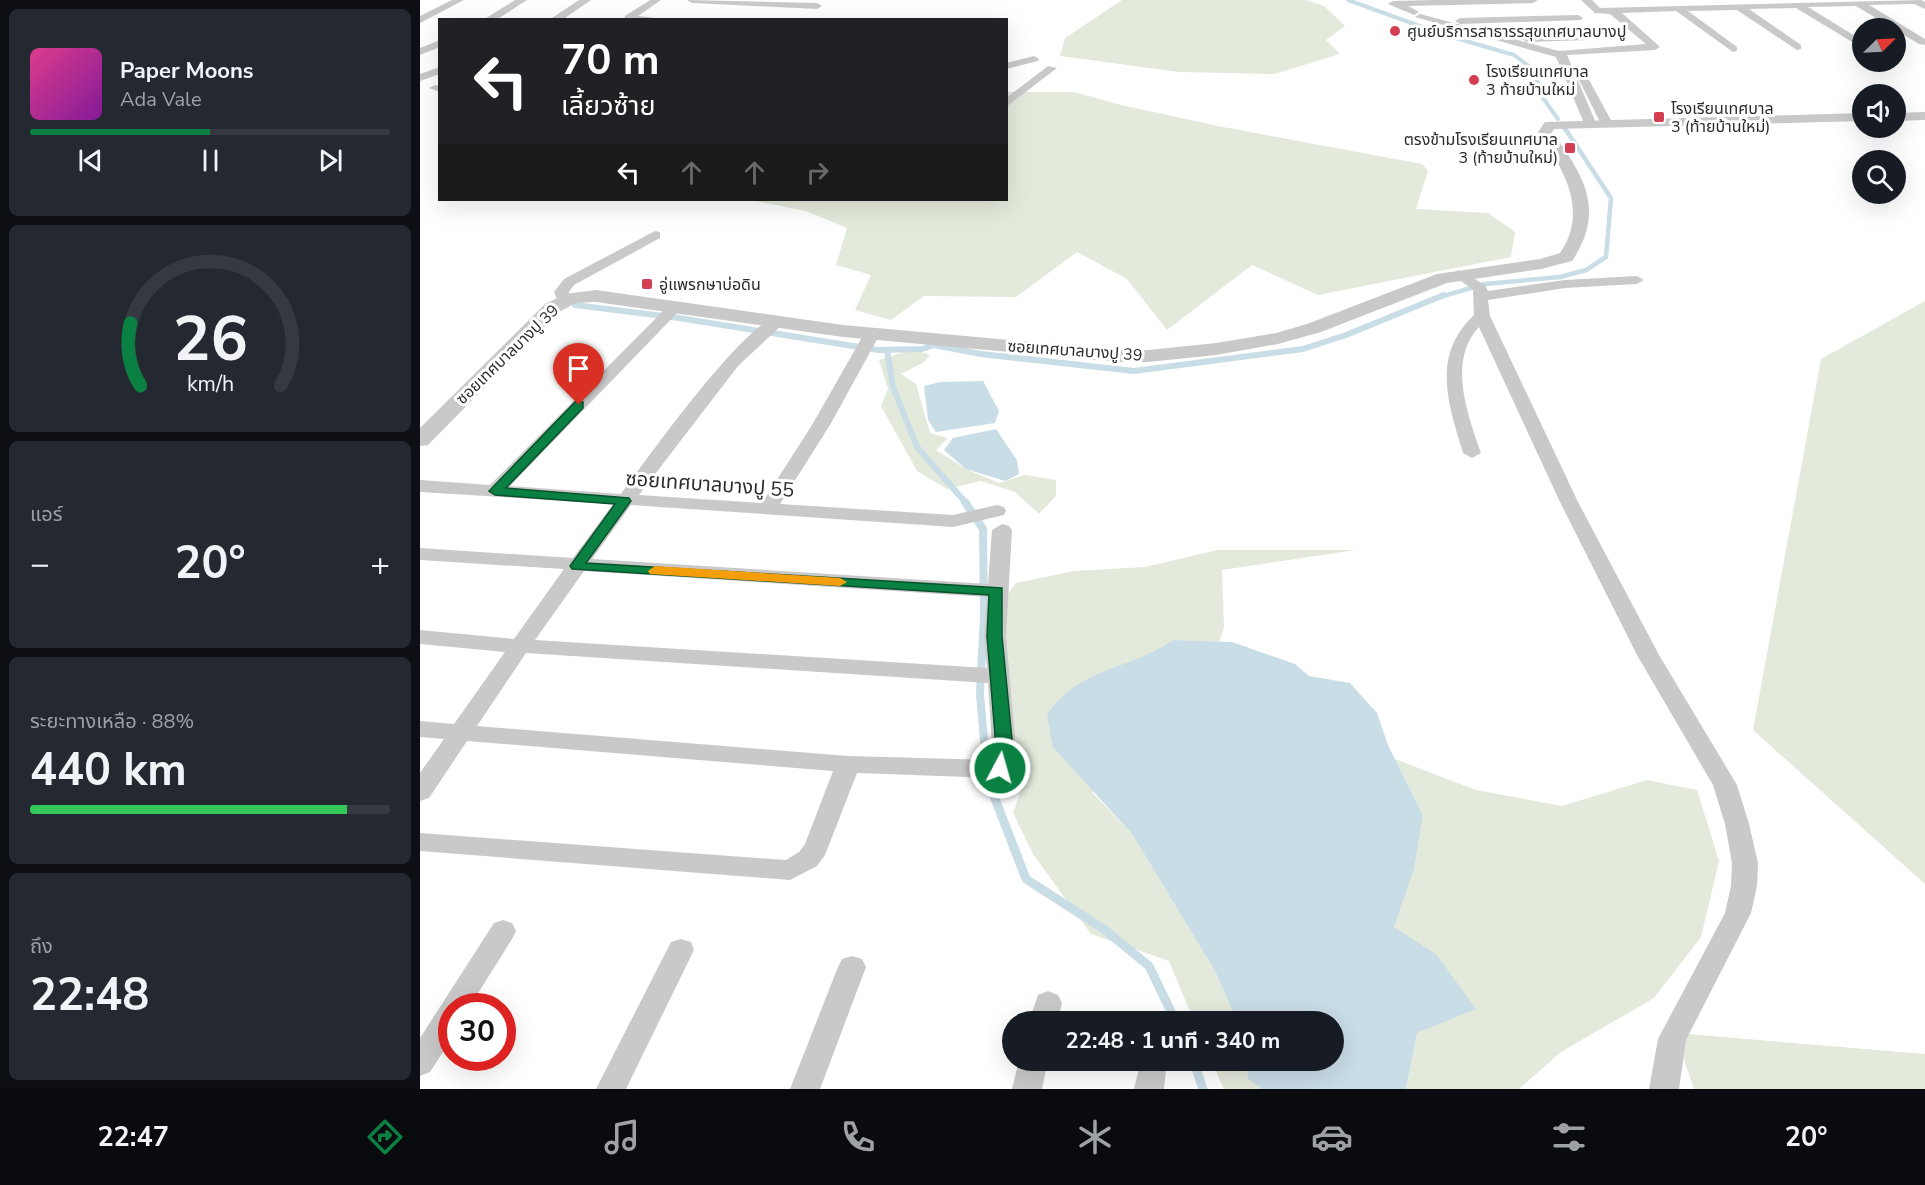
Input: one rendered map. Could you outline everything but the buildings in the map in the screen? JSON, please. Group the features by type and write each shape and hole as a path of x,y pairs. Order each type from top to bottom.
{"street":[{"path":"420,20 459,0"},
{"path":"491,18 522,0"},
{"path":"557,18 586,0"},
{"path":"629,18 656,0"},
{"path":"692,0 817,6"},
{"path":"1533,0 1393,4 1439,22 1562,56 1598,122"},
{"path":"1586,0 1598,10 1896,1 1916,1 1925,6"},
{"path":"1648,0 1659,9"},
{"path":"1710,0 1720,7"},
{"path":"1498,1 1519,20"},
{"path":"1446,3 1454,11"},
{"path":"1858,3 1923,42"},
{"path":"1798,5 1852,38"},
{"path":"1738,6 1797,47"},
{"path":"1678,8 1733,49"},
{"path":"1562,56 1564,52 1573,51 1655,46 1612,10"},
{"path":"1439,22 1578,18"},
{"path":"1506,40 1597,37"},
{"path":"420,38 438,41"},
{"path":"420,52 438,42"},
{"path":"1573,51 1573,57 1598,122"},
{"path":"1008,65 1034,58"},
{"path":"1008,102 1052,68"},
{"path":"420,78 438,71"},
{"path":"1906,117 1925,116"},
{"name":"ซอยเทศบาลบางปู 39","path":"420,440 552,308 564,300 596,296 670,313 867,344 1120,356 1190,352 1260,342 1314,328 1424,284 1475,291 1566,257 1572,250 1580,232 1581,192 1578,182 1545,129 1557,124 1852,117"},
{"path":"564,300 561,292 569,282 655,235"},
{"path":"1475,291 1636,280"},
{"path":"1472,453 1456,400 1454,372 1475,291"},
{"path":"1475,291 1569,502 1648,655 1720,776 1737,824 1744,863 1744,886 1738,913 1672,1039 1664,1089"},
{"path":"495,491 670,313"},
{"path":"420,792 519,646 624,501 704,398 768,328"},
{"path":"767,510 867,344"},
{"name":"ซอยเทศบาลบางปู 55","path":"420,486 953,521 987,519 985,591"},
{"path":"420,554 985,591 995,636 988,675 1005,760 1000,768 986,770 848,764 420,729"},
{"path":"420,637 519,646 988,675"},
{"path":"420,842 576,856 790,870 808,859 816,848 848,764"},
{"path":"463,993 503,931"},
{"path":"611,1089 681,950"},
{"path":"805,1089 852,967"},
{"path":"420,1063 438,1035"},
{"path":"1027,1089 1031,1071"}],"shaded area":[{"path":"1122,0 1306,0 1324,6 1345,26 1326,40 1340,54 1274,74 1179,72 1060,56 1065,38"},
{"path":"1008,92 1074,92 1121,105 1223,127 1422,164 1428,171 1416,209 1488,213 1515,232 1511,257 1318,295 1252,265 1167,330 1127,279 1077,252 1016,297 924,296 891,320 855,310 871,275 836,265 847,228 806,211 755,201 1008,201"},
{"path":"1925,301 1925,884 1753,730 1821,359"},
{"path":"913,349 930,355 924,362 901,374 916,384 930,433 948,438 936,450 966,469 999,483 1025,475 1056,480 1056,496 1039,514 1015,492 981,481 947,489 917,471 881,406 888,389 879,360"},
{"path":"1217,550 1356,550 1222,570 1224,627 1219,642 1173,640 1155,653 1093,793 1132,834 1215,971 1233,1011 1190,1011 1169,961 1091,934 1033,854 1013,813 1026,775 999,684 996,610 1016,583 1074,571 1145,567"},
{"path":"1395,759 1476,790 1562,806 1647,780 1697,790 1719,861 1701,937 1654,998 1561,1052 1519,1089 1406,1089 1417,1033 1394,927 1414,870 1423,815"},
{"path":"1675,1033 1925,1054 1925,1089 1694,1089"},
{"path":"1216,1071 1247,1071 1248,1079 1262,1089 1224,1089"}],"water":[{"path":"983,381 999,411 995,423 936,432 928,420 924,386 940,382"},
{"path":"996,429 1017,460 1019,474 1005,481 966,469 944,450 953,438"},
{"path":"1173,640 1232,642 1295,664 1309,676 1350,683 1377,713 1388,745 1423,815 1414,870 1394,927 1436,954 1476,1009 1417,1033 1406,1089 1262,1089 1248,1079 1247,1071 1344,1071 1344,1011 1233,1011 1215,971 1132,834 1053,747 1047,715 1060,699 1089,678 1157,650"}],"waterway":[{"path":"1348,0 1442,34 1514,55 1533,69 1543,98 1558,119"},
{"path":"1564,128 1567,132"},
{"path":"1440,297 1485,284 1560,277 1586,270 1606,257 1611,198 1566,130"},
{"path":"575,305 679,318 878,350 922,349 934,345 981,354 1134,371 1303,349 1346,335 1444,295"},
{"path":"887,350 893,387 917,447 966,503"},
{"path":"965,502 983,529 984,615 980,694 986,763"},
{"path":"986,762 987,778 1026,879 1105,930 1149,966 1171,1011"},
{"path":"1197,1071 1203,1089"}],"slow traffic":[{"path":"655,571 840,582"}],"place":[{"name":"ศูนย์บริการสาธารรสุขเทศบาลบางปู","path":"1395,31"},
{"name":"โรงเรียนเทศบาล 3 ท้ายบ้านใหม่","path":"1474,80"},
{"name":"โรงเรียนเทศบาล 3 (ท้ายบ้านใหม่)","path":"1659,117"},
{"name":"ตรงข้ามโรงเรียนเทศบาล 3 (ท้ายบ้านใหม่)","path":"1570,148"},
{"name":"อู่แพรกษาบ่อดิน","path":"647,284"}],"route":[{"path":"579,405 495,491 624,501 577,566 997,591 995,636 1005,760 1000,768"}]}
